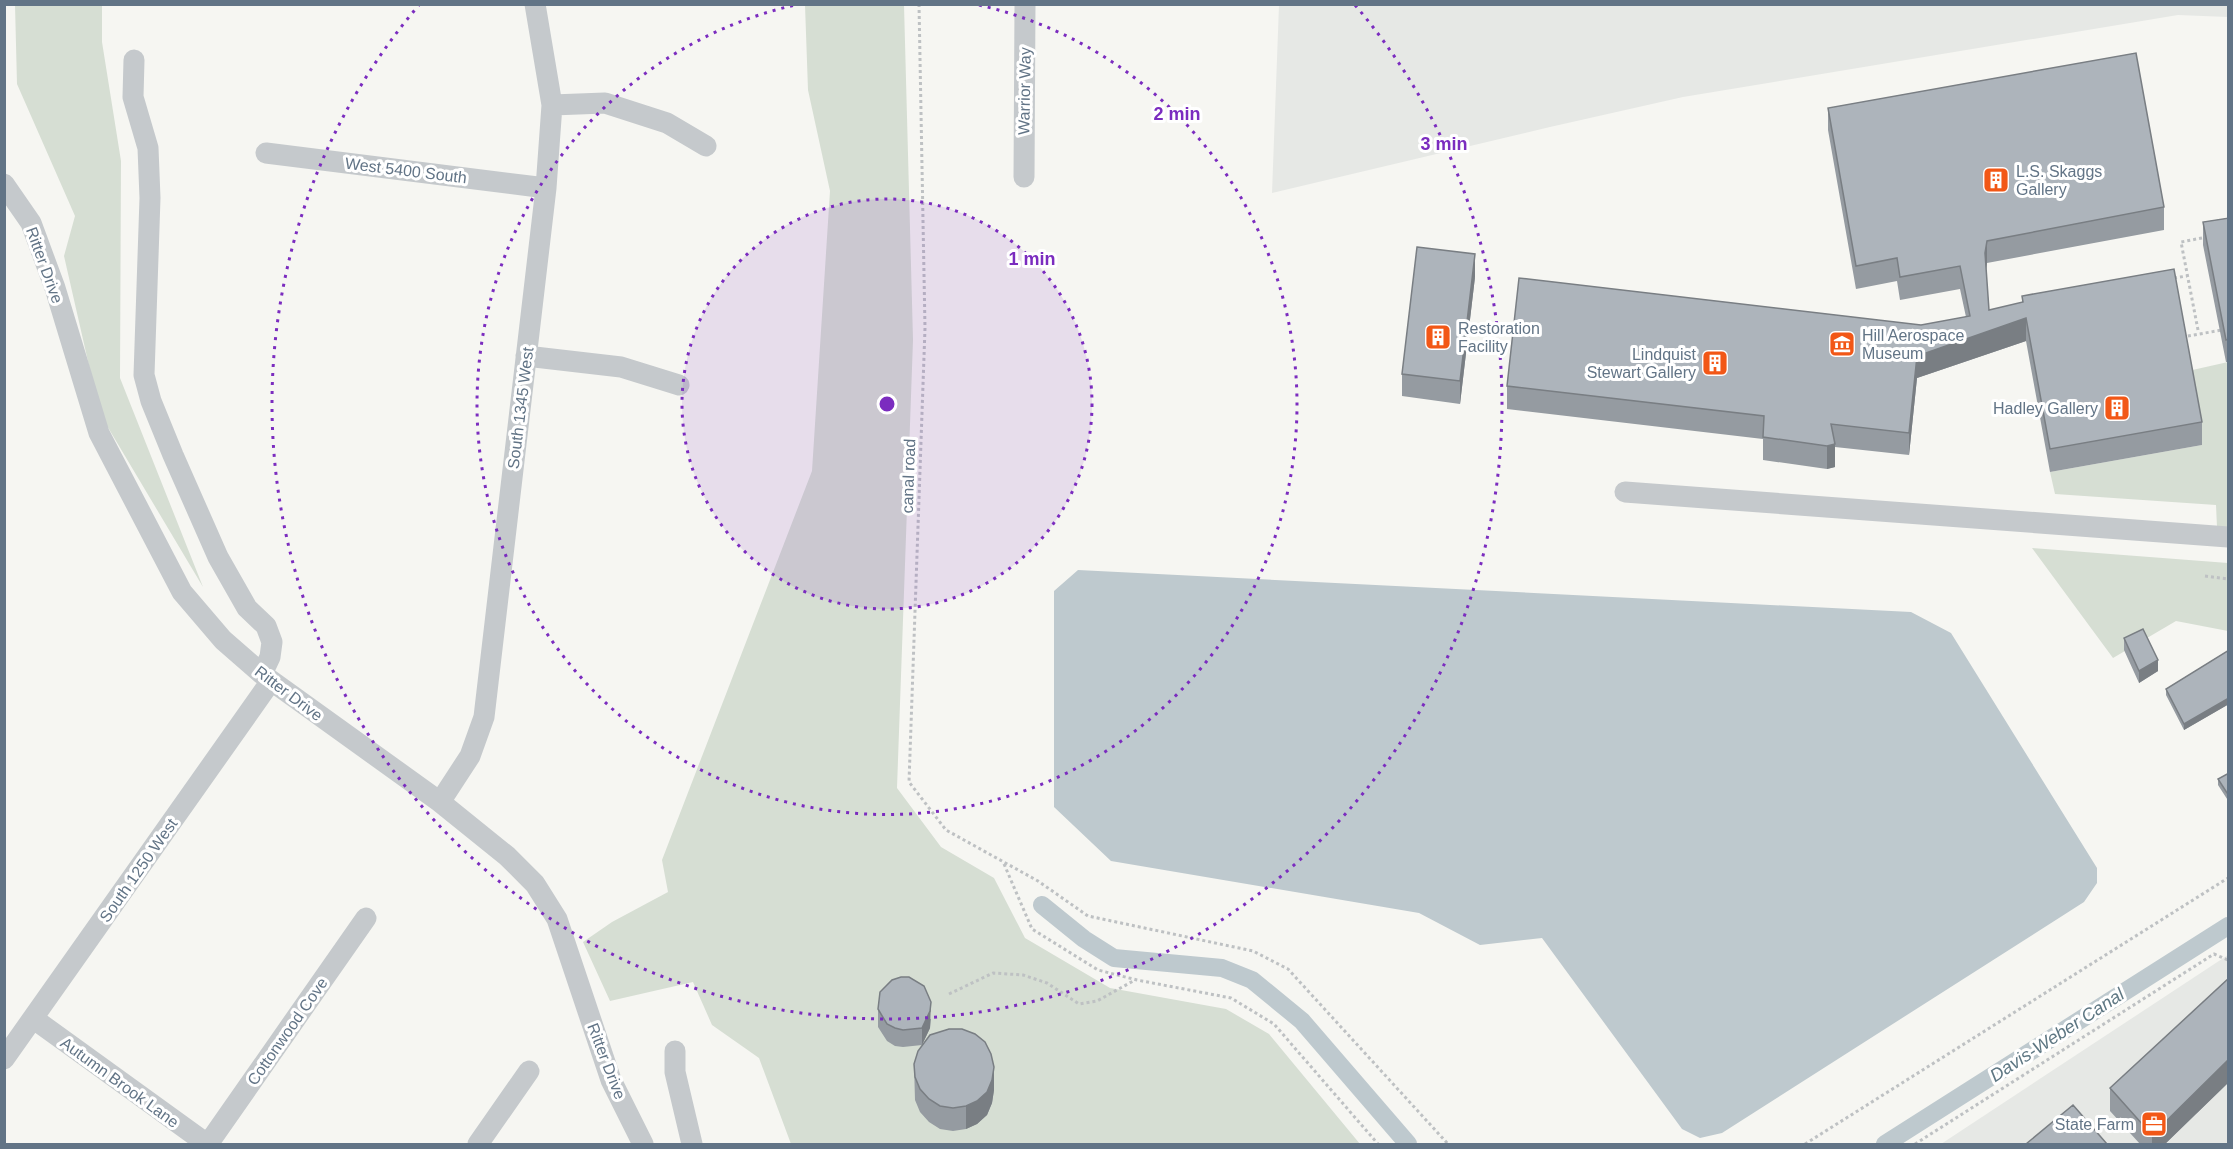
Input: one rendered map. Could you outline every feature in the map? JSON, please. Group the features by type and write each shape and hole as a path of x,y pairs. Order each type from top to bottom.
{"street":[{"name":"South 1345 West","path":"440,802 470,756 484,717 546,188 552,105 535,4"},
{"name":"Warrior Way","path":"1024,177 1025,4"},
{"name":"South 1250 West","path":"4,1059 34,1019 267,677 272,642 266,626 247,608 218,557 168,444 151,401 144,375 150,198 148,148 133,97 134,60"},
{"path":"552,105 605,103 667,123 706,146"},
{"name":"West 5400 South","path":"266,153 546,188"},
{"name":"Ritter Drive","path":"4,184 31,223 55,288 99,434 182,592 223,640 267,677 440,802 507,856 535,884 557,919 611,1080 643,1144"},
{"path":"526,356 621,367 679,385"},
{"path":"1625,492 2229,537"},
{"name":"Cottonwood Cove","path":"208,1144 366,918"},
{"name":"Autumn Brook Lane","path":"34,1019 208,1144"},
{"path":"675,1051 675,1072 692,1144"},
{"path":"478,1144 529,1071"}],"path":[{"name":"canal road","path":"919,4 925,328 909,782 946,830 1038,881 1088,916 1253,951 1288,969 1448,1144"},
{"path":"2198,330 2181,242 2210,237"},
{"path":"2164,280 2187,276"},
{"path":"2178,338 2229,328"},
{"path":"2205,576 2229,579"},
{"path":"1003,862 1032,929 1098,970 1231,998 1274,1024 1378,1144"},
{"path":"1805,1144 2229,878"},
{"path":"1915,1144 2214,954 2229,960"},
{"path":"949,994 993,973 1023,975 1047,983 1079,1004 1097,1001 1137,980"}],"shaded area":[{"path":"2228,4 2228,17 2178,15 1683,97 1272,193 1279,5"},
{"path":"15,5 102,5 102,42 121,161 120,378 203,587 100,414 64,256 75,216 17,84"},
{"path":"805,5 904,5 913,340 897,788 941,847 994,878 1025,938 1110,988 1226,1009 1269,1034 1360,1144 791,1144 759,1058 712,1025 693,982 610,1001 583,942 612,922 668,892 662,860 812,471 830,191 808,90"},
{"path":"2228,362 2228,529 2217,527 2216,505 2055,494 2050,472 2202,445 2188,371"},
{"path":"2032,548 2228,563 2228,631 2176,621 2113,658"},
{"path":"1078,570 1911,612 1951,633 2097,868 2097,883 2084,902 1722,1133 1700,1138 1682,1129 1542,938 1480,945 1419,913 1111,861 1054,807 1054,591"},
{"path":"2228,955 2228,1144 1941,1144"}],"building":[{"path":"2136,53 2164,207 1987,241 1985,253 1989,310 2023,302 2022,296 2174,269 2202,422 2050,449 2026,318 1917,356 1909,433 1831,424 1835,444 1827,446 1763,437 1764,416 1507,386 1519,278 1921,325 1970,316 1960,266 1900,277 1897,258 1856,266 1828,108"},
{"path":"2229,218 2229,339 2226,340 2203,222"},
{"name":"Restoration Facility","path":"1417,247 1475,254 1460,381 1402,374"},
{"path":"2143,629 2158,660 2139,671 2124,638"},
{"path":"2229,650 2229,698 2184,724 2166,689"},
{"path":"2229,773 2229,796 2218,779"},
{"path":"909,977 924,986 931,1002 930,1011 922,1028 903,1030 895,1028 887,1024 878,1009 880,992 892,980"},
{"path":"2229,978 2229,1059 2152,1135 2110,1088"},
{"path":"949,1029 962,1029 975,1034 985,1042 994,1067 987,1092 977,1101 953,1108 940,1106 920,1089 915,1077 914,1064 918,1051 930,1035"},
{"path":"2073,1105 2107,1144 2026,1144"}],"waterway":[{"name":"Davis-Weber Canal","path":"1042,905 1084,939 1114,958 1222,968 1252,980 1302,1021 1408,1144"},
{"name":"Davis-Weber Canal","path":"1885,1144 2228,926"}],"place":[{"name":"L.S. Skaggs Gallery","path":"1996,180"},
{"name":"Restoration Facility","path":"1438,337"},
{"name":"Hill Aerospace Museum","path":"1842,344"},
{"name":"Lindquist Stewart Gallery","path":"1715,363"},
{"name":"Hadley Gallery","path":"2117,408"},
{"name":"State Farm","path":"2154,1124"}]}
